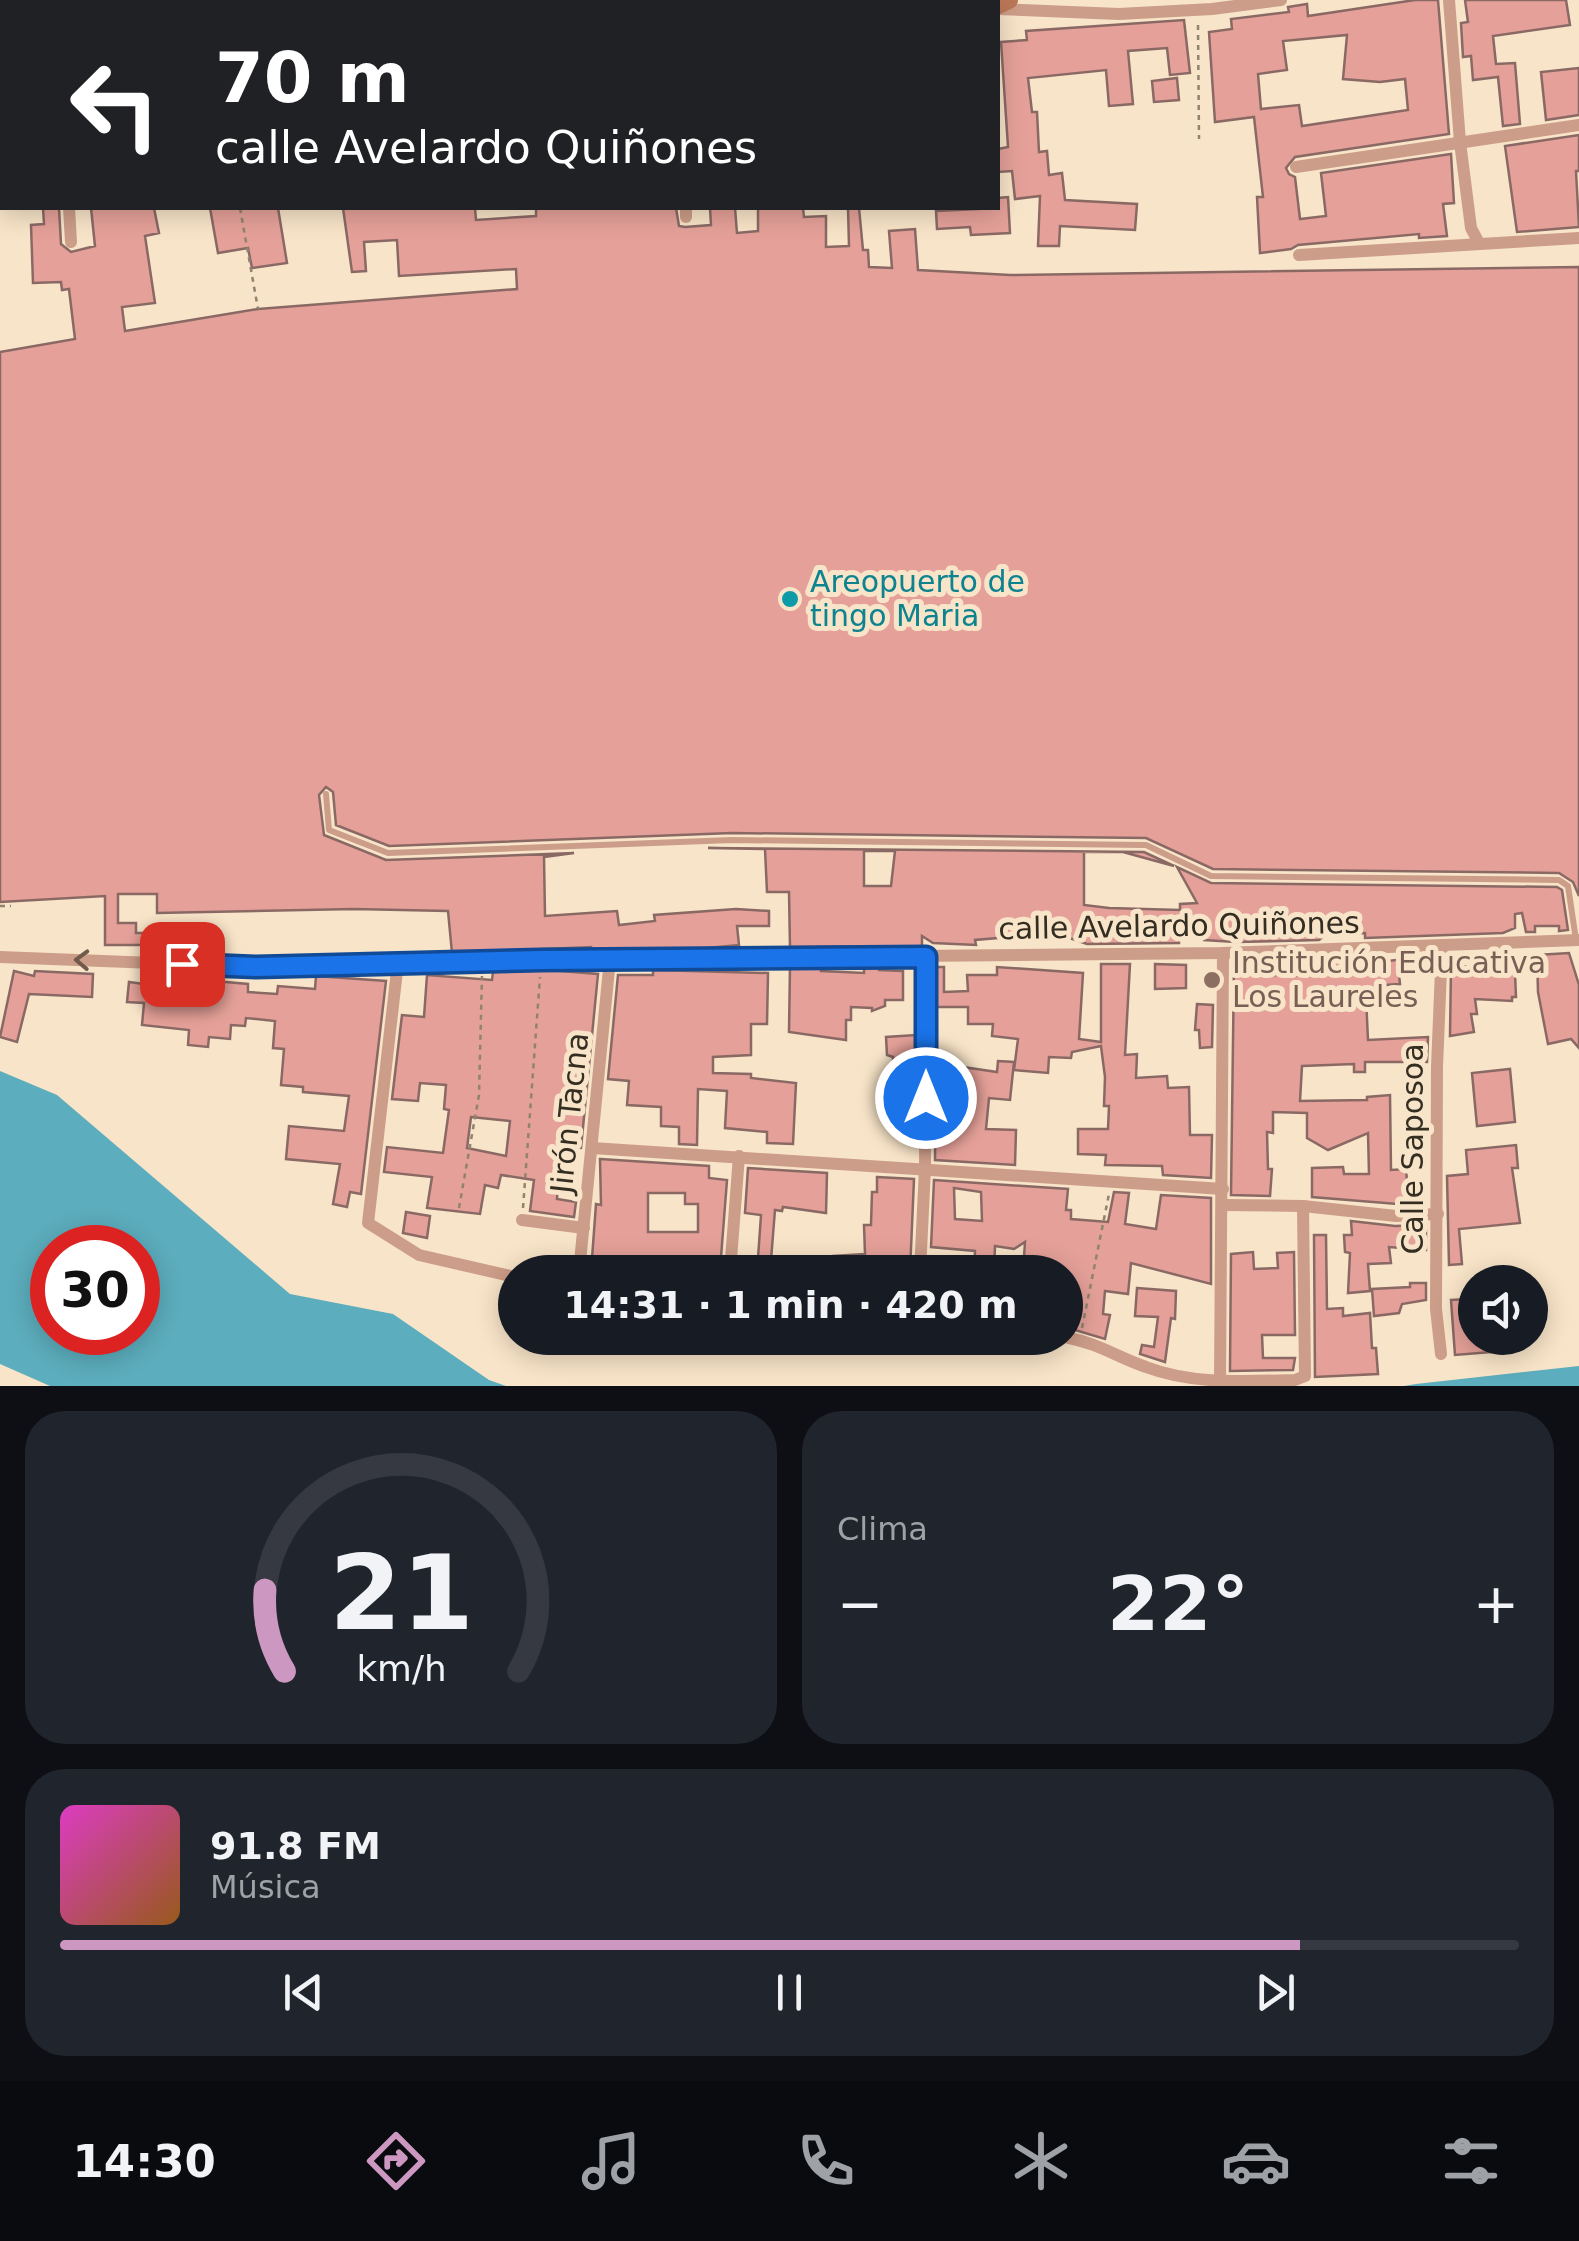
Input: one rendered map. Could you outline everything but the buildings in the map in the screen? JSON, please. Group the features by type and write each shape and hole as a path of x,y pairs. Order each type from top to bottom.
{"street":[{"path":"1000,7 1120,14 1282,0"},
{"path":"1448,0 1460,142 1472,228 1479,243"},
{"path":"1296,167 1579,126"},
{"path":"69,210 72,242"},
{"path":"1299,255 1579,238"},
{"name":"calle Avelardo Quiñones","path":"0,957 256,967 1223,953 1577,940"},
{"name":"Calle Saposoa","path":"1441,1354 1436,1309 1442,945"},
{"path":"1220,1381 1223,953"},
{"path":"921,1255 926,957"},
{"name":"Jirón Tacna","path":"581,1255 610,959"},
{"path":"398,962 368,1224 419,1255 498,1273"},
{"path":"592,1148 1223,1189"},
{"path":"731,1255 739,1156"},
{"path":"1223,1205 1304,1206 1396,1216 1438,1214"},
{"path":"1083,1341 1148,1368 1220,1381 1296,1380 1304,1376 1304,1206"},
{"path":"522,1220 584,1228"}],"lane":[{"path":"326,794 330,830 388,853 732,840 1146,845 1210,876 1559,880 1568,886 1577,940"}],"path":[{"path":"1198,10 1199,139"},
{"path":"240,210 258,309"},
{"path":"0,906 11,906"},
{"path":"522,1220 541,960"},
{"path":"459,1208 479,1095 483,961"},
{"path":"1083,1295 1112,1181"}],"water":[{"path":"0,1071 57,1095 290,1294 393,1314 489,1380 506,1386 50,1386 0,1364"},
{"path":"1579,1366 1579,1386 1404,1386 1416,1384"}],"place":[{"name":"Areopuerto de tingo Maria","path":"790,599"},
{"name":"Institución Educativa Los Laureles","path":"1212,980"}],"route":[{"path":"182,964 256,967 926,957 926,1098"}]}
